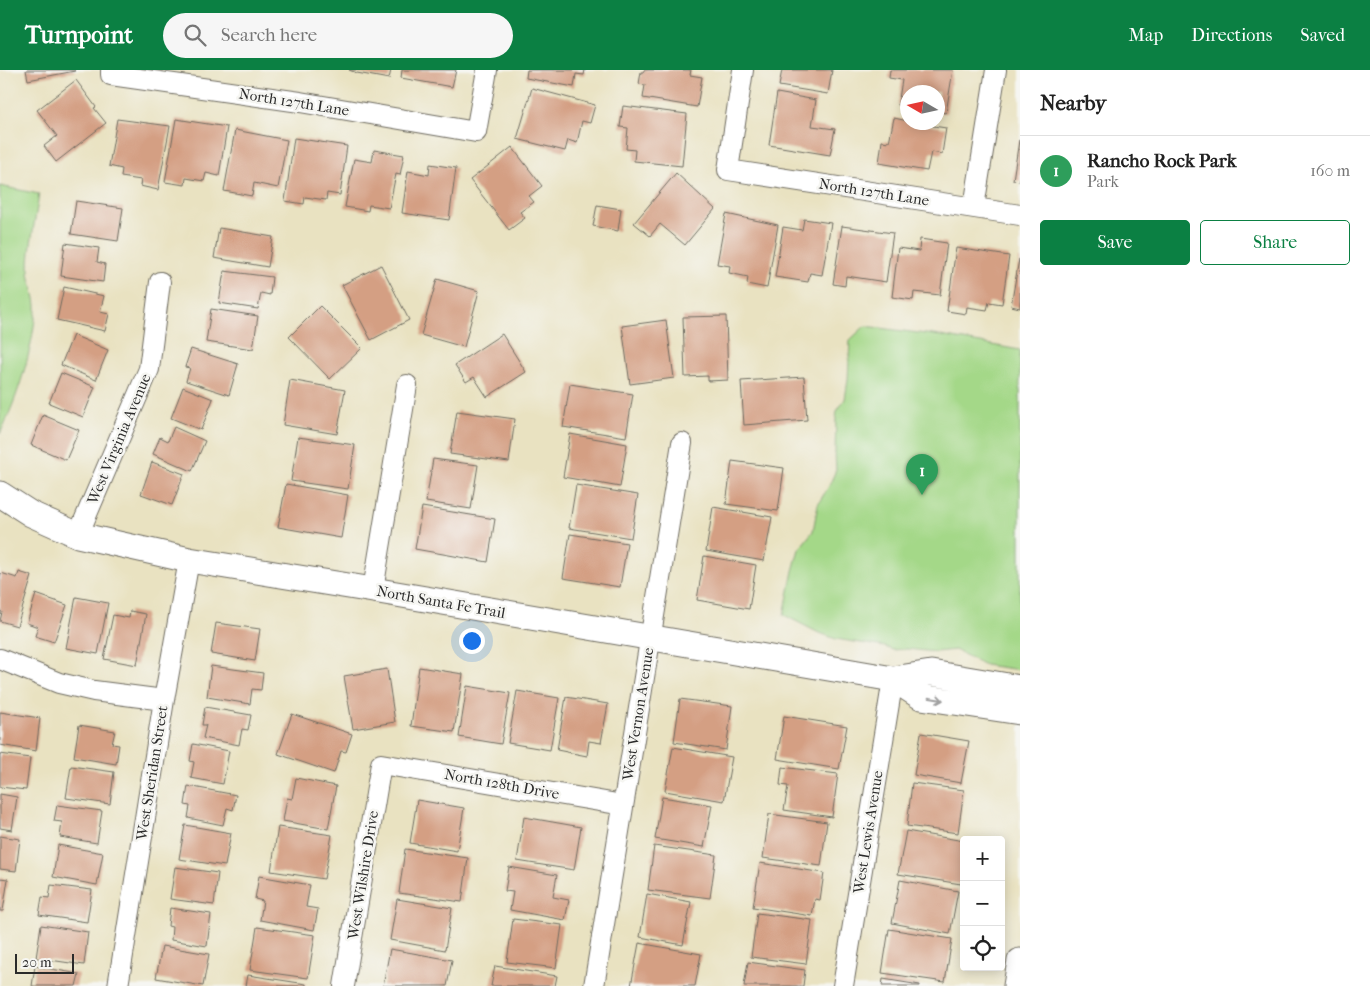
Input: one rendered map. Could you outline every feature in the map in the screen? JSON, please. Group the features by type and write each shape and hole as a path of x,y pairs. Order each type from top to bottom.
{"street":[{"name":"North 127th Lane","path":"111,72 476,132 487,70"},
{"name":"North 127th Lane","path":"743,70 728,170 1020,215"},
{"path":"974,207 996,70"},
{"name":"West Virginia Avenue","path":"78,535 149,369 160,282"},
{"path":"372,590 407,385"},
{"name":"West Vernon Avenue","path":"594,986 682,442"},
{"name":"North Santa Fe Trail","path":"0,494 31,514 78,535 189,560 893,679 931,673 1020,688"},
{"name":"West Sheridan Street","path":"118,986 164,700 189,560"},
{"path":"0,659 59,683 94,691 164,700"},
{"name":"North Santa Fe Trail","path":"893,679 921,696 1020,712"},
{"name":"West Lewis Avenue","path":"843,986 893,679"},
{"name":"North 128th Drive","path":"381,764 623,805"},
{"name":"West Wilshire Drive","path":"344,986 381,764"},
{"path":"1016,986 1020,961"}],"green space":[{"path":"0,186 39,194 29,260 29,274 36,305 34,326 23,374 13,405 0,434"},
{"path":"865,326 941,336 1020,350 1020,670 985,665 955,650 935,652 907,649 893,650 836,639 817,632 784,615 799,549 813,531 818,504 836,470 836,418 837,411 845,399 850,340"}],"building":[{"path":"26,70 74,70 75,71 28,80"},
{"path":"349,70 391,70 389,79"},
{"path":"402,70 456,70 452,87 401,78"},
{"path":"527,70 585,70 584,75 576,74 574,87 526,78"},
{"path":"644,70 691,70 690,75 702,77 697,107 643,98 645,85 639,84 641,72 644,72"},
{"path":"782,70 832,70 828,94 779,86"},
{"path":"890,70 953,70 946,113 945,85 901,85 902,80 889,78"},
{"path":"76,80 106,123 56,162 44,146 57,136 37,110"},
{"path":"532,88 595,105 590,123 582,121 577,143 568,140 565,151 517,139"},
{"path":"777,93 816,100 812,126 835,129 830,155 769,145"},
{"path":"623,106 687,114 682,166 634,161 635,150 626,149 628,128 620,127"},
{"path":"894,118 900,119 900,130 945,130 946,128 942,154 931,152 927,171 879,163 882,141 889,142"},
{"path":"117,119 170,126 158,190 140,186 141,180 121,177 122,169 109,166"},
{"path":"176,119 227,127 219,176 206,173 204,181 186,178 185,185 165,182"},
{"path":"235,130 287,140 278,188 254,183 252,196 224,191"},
{"path":"294,138 347,146 340,195 327,193 326,200 305,197 304,204 285,201"},
{"path":"1020,140 1020,181 1013,180"},
{"path":"512,147 542,186 529,196 534,202 520,212 525,218 509,230 470,180"},
{"path":"374,150 404,155 400,175 396,174 389,208 369,205 368,211 345,207 354,159 372,162"},
{"path":"430,164 456,168 449,220 402,213 408,171 429,175"},
{"path":"676,173 715,209 685,245 660,224 650,236 634,223"},
{"path":"76,201 123,208 118,241 71,234"},
{"path":"597,205 621,209 618,231 593,226"},
{"path":"726,214 778,225 767,288 747,284 748,277 729,273 730,266 717,264"},
{"path":"804,219 831,223 822,275 810,273 808,282 775,277 783,227 802,230"},
{"path":"842,226 893,233 886,282 846,276 845,286 833,284"},
{"path":"219,228 273,237 268,267 214,258"},
{"path":"920,239 947,243 940,295 914,292 913,300 892,297 898,248 919,251"},
{"path":"65,243 99,248 97,262 105,264 103,282 61,276"},
{"path":"956,248 1009,256 1002,304 989,302 987,310 967,307 966,314 947,311"},
{"path":"1020,259 1020,308 1011,306"},
{"path":"381,265 409,320 371,340 342,285"},
{"path":"224,271 272,277 270,295 261,293 258,309 219,303"},
{"path":"437,279 479,291 464,347 421,335"},
{"path":"64,287 104,296 100,312 109,314 105,331 57,320"},
{"path":"320,306 362,348 330,379 289,337"},
{"path":"211,309 258,316 253,349 206,342"},
{"path":"726,316 728,380 708,381 708,376 685,377 683,317"},
{"path":"666,320 674,378 630,384 622,326"},
{"path":"502,334 526,372 487,397 474,377 466,382 455,365"},
{"path":"73,335 108,350 96,380 61,365"},
{"path":"191,349 238,364 229,395 186,381 190,368 185,367"},
{"path":"61,373 95,387 83,417 49,403"},
{"path":"804,377 807,420 744,425 741,381"},
{"path":"290,380 345,390 337,434 283,425"},
{"path":"570,384 633,394 626,437 563,427"},
{"path":"183,387 213,399 201,430 171,418"},
{"path":"457,411 515,419 509,462 450,454"},
{"path":"43,415 79,430 66,460 31,445"},
{"path":"174,427 205,441 192,471 153,454 160,437 168,441"},
{"path":"570,434 627,444 620,487 563,477"},
{"path":"298,437 355,445 348,489 291,481"},
{"path":"433,459 478,465 471,509 426,502"},
{"path":"732,461 784,468 778,511 726,504"},
{"path":"152,462 184,474 172,505 141,494"},
{"path":"286,484 348,495 341,538 278,527"},
{"path":"576,485 638,495 631,538 569,528"},
{"path":"422,507 495,519 488,562 415,549"},
{"path":"713,507 772,517 764,561 706,551"},
{"path":"570,534 627,543 620,587 563,578"},
{"path":"704,556 756,565 749,609 697,600"},
{"path":"19,572 32,576 17,626 0,621 2,612 0,611 0,577 1,573 17,578"},
{"path":"36,594 67,605 54,642 35,636 38,627 27,623"},
{"path":"76,597 108,603 98,654 66,648"},
{"path":"130,611 146,614 137,665 104,659 113,615 129,618"},
{"path":"216,623 260,629 255,661 211,654"},
{"path":"211,666 263,673 261,690 252,689 250,704 207,697"},
{"path":"419,667 463,674 454,732 411,726"},
{"path":"387,669 395,722 353,729 344,676"},
{"path":"467,686 510,693 501,744 459,737"},
{"path":"517,691 559,698 550,750 508,743"},
{"path":"566,697 608,704 601,743 589,741 587,756 557,750"},
{"path":"680,699 732,706 726,750 674,742"},
{"path":"205,707 251,715 248,730 242,729 239,745 203,738 206,725 202,725"},
{"path":"0,712 40,718 36,751 0,745"},
{"path":"292,714 352,734 346,752 341,751 334,773 278,754"},
{"path":"784,716 847,726 839,769 777,759"},
{"path":"79,725 115,731 112,744 119,745 116,764 74,757"},
{"path":"921,733 969,741 961,783 914,775"},
{"path":"193,744 229,751 223,784 191,778 194,762 190,761"},
{"path":"673,747 732,757 724,801 665,791"},
{"path":"0,754 30,758 26,790 0,787"},
{"path":"71,766 114,772 110,804 66,798"},
{"path":"782,767 838,774 832,817 784,810 788,786 780,785"},
{"path":"296,778 336,786 328,829 283,821 287,798 292,799"},
{"path":"912,783 964,790 958,833 907,826"},
{"path":"188,786 236,795 233,810 227,808 223,825 188,818 190,806 185,805"},
{"path":"0,794 17,797 12,830 0,828"},
{"path":"662,797 712,805 704,847 655,839"},
{"path":"417,800 464,808 457,851 410,843"},
{"path":"57,805 102,811 97,843 60,837 62,822 54,821"},
{"path":"769,814 827,822 821,866 763,858"},
{"path":"524,817 581,827 574,870 517,861"},
{"path":"185,825 231,833 225,866 179,859"},
{"path":"278,827 332,835 324,879 271,871"},
{"path":"906,831 960,840 960,884 898,874"},
{"path":"0,836 20,839 16,871 0,869"},
{"path":"58,845 103,853 97,885 53,877"},
{"path":"654,846 716,855 710,898 648,890"},
{"path":"405,849 468,858 462,902 399,893"},
{"path":"760,863 824,873 820,900 815,899 812,916 753,907"},
{"path":"175,867 218,873 214,905 170,899"},
{"path":"509,867 557,875 553,897 569,900 565,920 510,910 513,892 505,891"},
{"path":"259,876 310,885 306,907 318,909 314,930 260,920 263,901 255,899"},
{"path":"0,878 8,879 3,911 0,911"},
{"path":"900,880 958,891 950,934 892,923"},
{"path":"51,885 92,890 87,922 39,915 42,897 49,898"},
{"path":"647,894 691,902 683,945 640,937"},
{"path":"397,899 452,908 445,950 390,940"},
{"path":"170,908 211,914 207,946 171,940 172,927 168,926"},
{"path":"757,913 812,920 806,964 751,957"},
{"path":"513,919 562,925 556,968 507,962"},
{"path":"41,925 88,932 84,965 36,958"},
{"path":"257,927 315,935 308,978 250,970"},
{"path":"889,929 952,939 945,982 882,973"},
{"path":"639,943 701,954 695,986 631,986"},
{"path":"162,946 209,954 203,986 156,978"},
{"path":"390,949 452,960 447,986 383,986"},
{"path":"748,962 805,970 803,986 744,986"},
{"path":"35,966 79,974 76,986 32,986"},
{"path":"495,966 557,976 555,986 491,986"},
{"path":"248,975 306,984 306,986 246,986"},
{"path":"883,979 920,985 920,986 882,986"}],"place":[{"name":"Rancho Rock Park","path":"922,495"}]}
